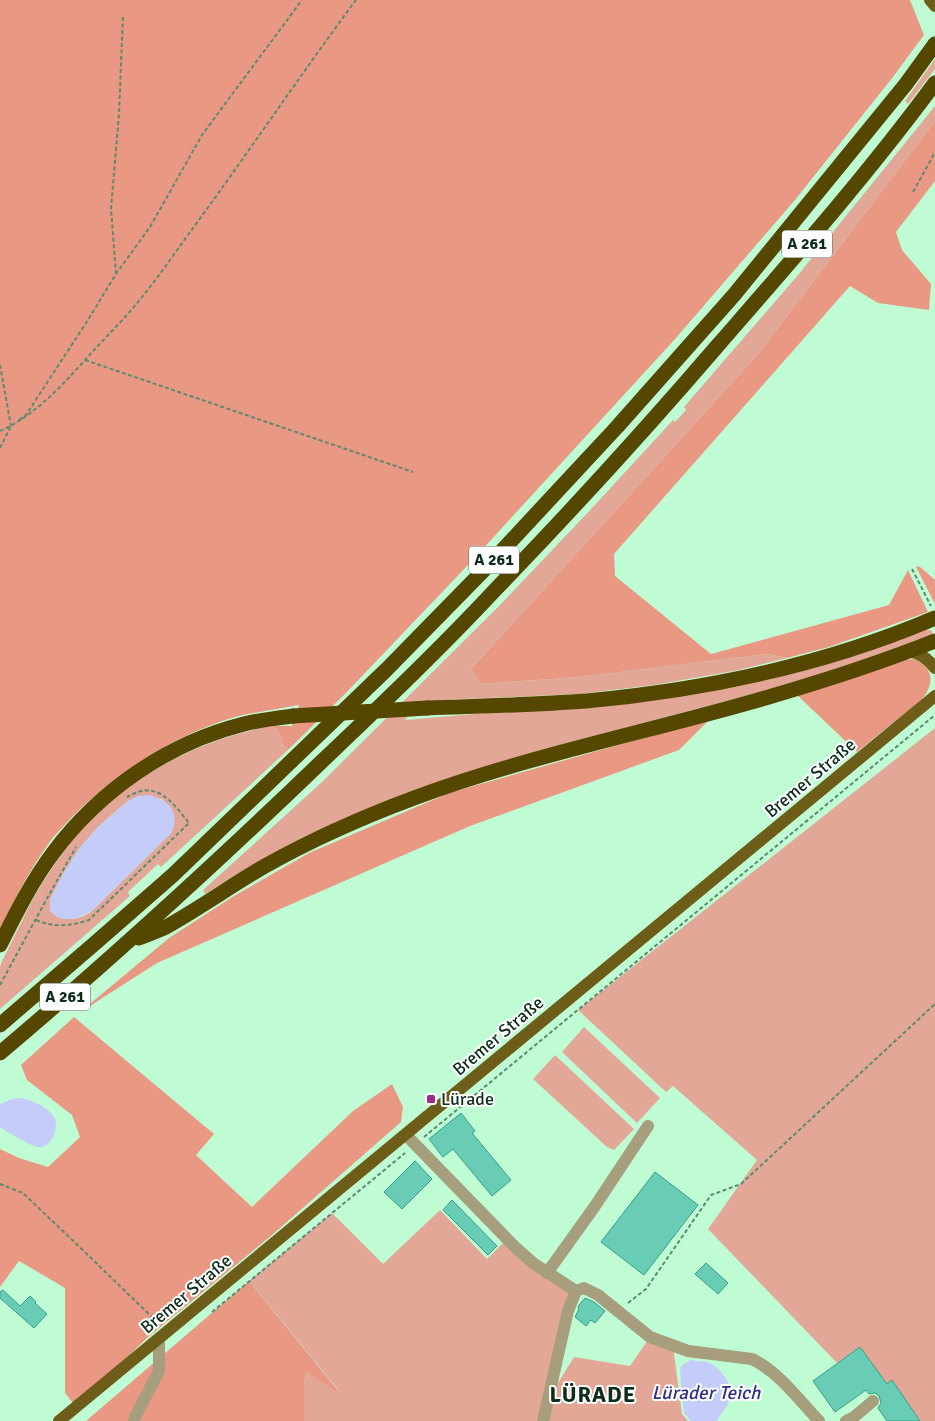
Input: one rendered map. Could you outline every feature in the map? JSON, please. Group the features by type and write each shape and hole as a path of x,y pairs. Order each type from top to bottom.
{"highway":[{"name":"A 261","path":"0,1025 94,945 173,874 386,670 484,570 617,427 734,295 906,84 935,44"},
{"name":"A 261","path":"0,1053 130,941 261,820 371,715 494,591 627,449 822,225 935,83"},
{"path":"0,945 32,886 53,853 82,818 95,805 139,771 167,754 206,736 249,723 293,716 586,701 659,692 763,673 835,654 900,632 934,614"},
{"path":"130,941 165,928 241,880 293,851 352,823 413,799 474,778 562,752 772,696 868,666 935,641"}],"main road":[{"path":"930,0 935,6"},
{"path":"909,651 924,657 935,668"},
{"name":"Bremer Straße","path":"59,1421 935,696"}],"lane":[{"path":"547,1273 595,1206 648,1126"},
{"path":"406,1135 533,1264 576,1291"},
{"path":"543,1421 568,1311 576,1291 584,1288 598,1295 650,1337 688,1351 752,1359 760,1363 784,1383 819,1421"},
{"path":"134,1421 159,1371 163,1336"},
{"path":"846,1421 854,1417 873,1401"}],"path":[{"path":"0,448 11,426 26,415 86,324 116,274 150,227 202,135 302,0"},
{"path":"0,430 28,416 49,397 142,297 240,164 356,0"},
{"path":"116,274 111,209 119,114 123,16"},
{"path":"913,192 935,152"},
{"path":"85,360 413,472"},
{"path":"0,365 11,426"},
{"path":"912,568 934,614"},
{"path":"211,1312 935,714"},
{"path":"36,920 44,924 56,926 79,924 90,920 189,823 172,802 155,792 146,790 138,792 121,801"},
{"path":"0,985 78,845"},
{"path":"618,1311 646,1289 711,1195 741,1184 935,1004"},
{"path":"0,1184 23,1193 91,1258 163,1336"}],"shaded area":[{"path":"0,0 910,0 924,35 795,200 676,338 468,565 344,695 289,749 284,746 278,730 272,726 292,726 299,705 235,717 190,734 147,757 127,770 89,801 53,838 27,877 0,932"},
{"path":"935,59 935,69 908,104 905,101"},
{"path":"935,106 935,121 759,353 471,669 481,684 580,677 767,654 787,658 734,671 654,685 579,694 421,701 405,720 653,699 924,629 933,632 931,635 844,667 768,690 497,763 351,816 304,837 254,864 205,894 203,890 322,782 500,605 673,420 675,422 686,410 684,407 798,275"},
{"path":"935,121 935,181 896,232 902,250 931,284 929,310 878,303 850,286 614,554 615,576 711,654 889,605 908,570 928,612 829,647 787,658 767,654 580,677 481,684 471,669 759,353"},
{"path":"919,566 935,580 935,604 916,567"},
{"path":"914,659 926,667 930,675 930,685 926,694 917,704 857,752 797,695 904,660"},
{"path":"710,719 679,750 470,826 157,963 79,1013 169,938 234,896 309,853 449,793"},
{"path":"272,726 278,730 284,746 289,749 161,867 158,864 128,892 130,896 0,1009 0,967 2,961 42,884 79,832 108,803 157,768 213,742","holes":["162,799 172,809 172,832 92,911 75,919 57,917 50,900 63,874 79,849 98,827 128,801"]},
{"path":"935,728 935,1421 920,1421 892,1381 887,1384 860,1347 837,1363 708,1229 757,1160 673,1086 666,1092 578,1010"},
{"path":"74,1017 214,1134 196,1155 252,1207 353,1111 392,1084 403,1107 401,1122 272,1235 147,1338 76,1407 65,1393 65,1288 19,1261 0,1287 0,1149 19,1158 48,1167 80,1137 72,1115 27,1080 21,1065"},
{"path":"584,1027 660,1098 637,1123 562,1052"},
{"path":"555,1055 634,1129 614,1150 607,1147 533,1079"},
{"path":"440,1210 487,1259 507,1239 576,1291 558,1383 574,1357 630,1366 650,1337 673,1346 682,1414 688,1421 304,1421 304,1384 306,1372 340,1392 249,1281 332,1213 383,1264"},
{"path":"249,1281 341,1394 306,1372 304,1384 304,1421 86,1421"}],"water":[{"path":"149,795 162,800 171,808 175,818 172,832 92,911 75,919 57,917 50,911 50,900 63,874 79,849 98,827 128,801 138,796"},
{"path":"20,1098 40,1105 53,1115 56,1123 55,1133 47,1145 43,1147 35,1146 0,1127 0,1104"},
{"name":"Lürader Teich","path":"690,1360 712,1364 724,1376 730,1386 730,1400 717,1421 691,1421 684,1413 680,1373 681,1366"}],"building":[{"path":"461,1113 475,1131 472,1133 511,1180 492,1196 453,1149 443,1157 429,1139"},
{"path":"415,1161 432,1179 402,1209 384,1192"},
{"path":"655,1172 698,1205 644,1275 601,1242"},
{"path":"452,1200 497,1246 488,1255 443,1210"},
{"path":"706,1263 728,1283 718,1294 695,1274"},
{"path":"3,1290 20,1306 30,1296 47,1314 34,1328 0,1298 0,1292"},
{"path":"585,1298 594,1302 605,1311 595,1323 591,1320 586,1326 575,1317 579,1305"},
{"path":"860,1347 887,1384 892,1380 920,1421 887,1421 878,1408 881,1403 879,1396 875,1393 869,1394 866,1390 835,1412 813,1381"}],"place":[{"name":"Lürade","path":"431,1099"}],"district":[{"name":"LÜRADE","path":"593,1394"}]}
